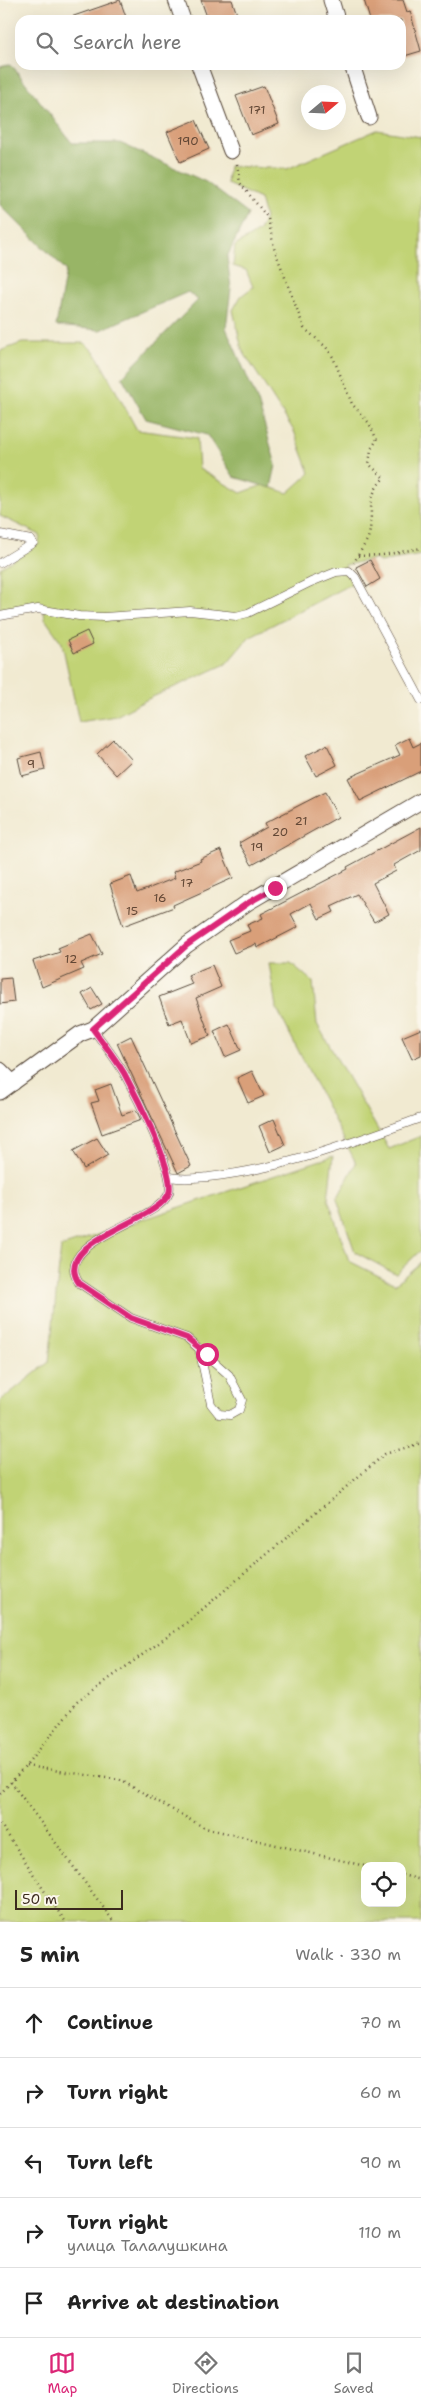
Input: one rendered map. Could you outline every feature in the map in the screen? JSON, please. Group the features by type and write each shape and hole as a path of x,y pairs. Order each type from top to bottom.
{"street":[{"path":"176,0 181,15"},
{"path":"331,0 336,15"},
{"path":"201,70 231,152"},
{"path":"354,70 368,117"},
{"path":"0,1092 80,1034 93,1029 187,945 232,914 421,801"},
{"path":"0,1070 13,1083"}],"lane":[{"path":"0,534 31,540 33,543 0,563"},
{"path":"0,616 38,609 79,616 104,617 190,611 236,616 248,613 336,572 350,571 421,700"},
{"path":"93,1029 124,1073 156,1139 170,1177 170,1192 161,1205 106,1233 84,1250 74,1270 79,1283 131,1318 187,1338 199,1348 229,1375 242,1400 239,1410 230,1415 220,1414 212,1404 199,1348"},
{"path":"170,1177 185,1180 229,1176 266,1168 326,1153 421,1118"}],"path":[{"path":"231,152 239,170 240,183 268,218 274,248 304,328 326,347 333,357 352,404 369,423 377,440 371,449 369,464 384,478 378,484 370,502 369,535 350,571"},
{"path":"357,556 383,555 421,548"},
{"path":"0,1794 26,1766 77,1702 186,1624 385,1454 421,1443"},
{"path":"26,1766 120,1780 205,1828 361,1865"},
{"path":"12,1782 114,1922"},
{"path":"0,1824 35,1874 43,1892 66,1922"},
{"path":"406,1877 421,1880"}],"green space":[{"path":"11,64 72,143 120,143 206,182 248,214 227,257 231,288 226,328 258,402 276,465 271,488 234,477 207,435 146,419 122,377 198,300 188,292 100,330 56,326 66,270 0,205 0,67"},
{"path":"377,130 421,137 421,555 380,562 375,559 345,565 351,584 249,637 226,664 148,699 116,716 79,722 62,643 45,619 43,605 29,605 0,612 0,568 39,544 40,535 0,516 0,351 22,343 85,343 96,354 137,430 197,438 199,469 241,493 263,485 288,493 310,473 294,431 242,350 233,310 241,296 253,287 246,270 233,266 235,246 259,231 265,218 260,199 227,184 229,166 287,169"},
{"path":"269,963 291,963 313,982 317,1024 389,1149 421,1136 421,1250 396,1274 355,1252 337,1199 356,1163 276,1007"},
{"path":"333,1156 328,1199 349,1261 395,1284 421,1262 421,1922 0,1922 0,1401 49,1362 61,1247"}],"building":[{"path":"120,0 125,15 77,15"},
{"path":"201,0 232,0 237,15 206,15"},
{"path":"364,0 403,0 407,12 410,11 421,51 406,56 406,15 368,15"},
{"path":"264,86 279,124 251,135 236,96"},
{"path":"196,120 209,149 180,162 167,132"},
{"path":"370,560 380,579 367,587 356,567"},
{"path":"87,631 93,644 74,653 68,640"},
{"path":"409,738 413,747 421,743 421,771 360,801 348,778 400,755 395,745"},
{"path":"113,739 132,760 116,775 97,754"},
{"path":"327,745 337,765 316,776 305,756"},
{"path":"41,752 45,770 22,776 18,758"},
{"path":"325,792 338,817 252,865 239,843 267,827 265,823"},
{"path":"421,827 421,850 394,865 396,871 373,883 389,914 374,922 357,894 331,906 334,912 319,919 311,903 291,914 298,927 257,948 256,944 234,953 228,940 250,931 247,925 263,918 261,914 348,869 347,867"},
{"path":"221,850 233,878 173,905 174,907 123,926 110,884 131,876 137,893 175,878 173,872 201,861 200,859"},
{"path":"92,934 102,954 81,963 84,969 42,987 33,961 60,952 58,948"},
{"path":"212,965 221,987 196,998 210,1036 191,1043 182,1019 169,1024 159,997 192,984 188,975"},
{"path":"11,978 14,1002 0,1004 0,979"},
{"path":"92,988 102,1004 91,1010 82,994"},
{"path":"229,1024 241,1050 225,1057 214,1031"},
{"path":"421,1029 421,1055 412,1059 402,1037"},
{"path":"131,1036 191,1166 178,1173 117,1043"},
{"path":"252,1071 264,1096 248,1103 237,1078"},
{"path":"111,1084 122,1115 136,1110 141,1120 102,1134 91,1103 99,1101 95,1090"},
{"path":"274,1119 285,1145 270,1152 259,1126"},
{"path":"97,1138 108,1155 84,1169 73,1151"}],"route":[{"path":"207,1354 187,1338 131,1318 121,1309 79,1283 76,1278 74,1270 76,1261 84,1250 106,1233 161,1205 170,1192 170,1177 156,1139 124,1073 93,1029 187,945 248,903 275,888"}]}
